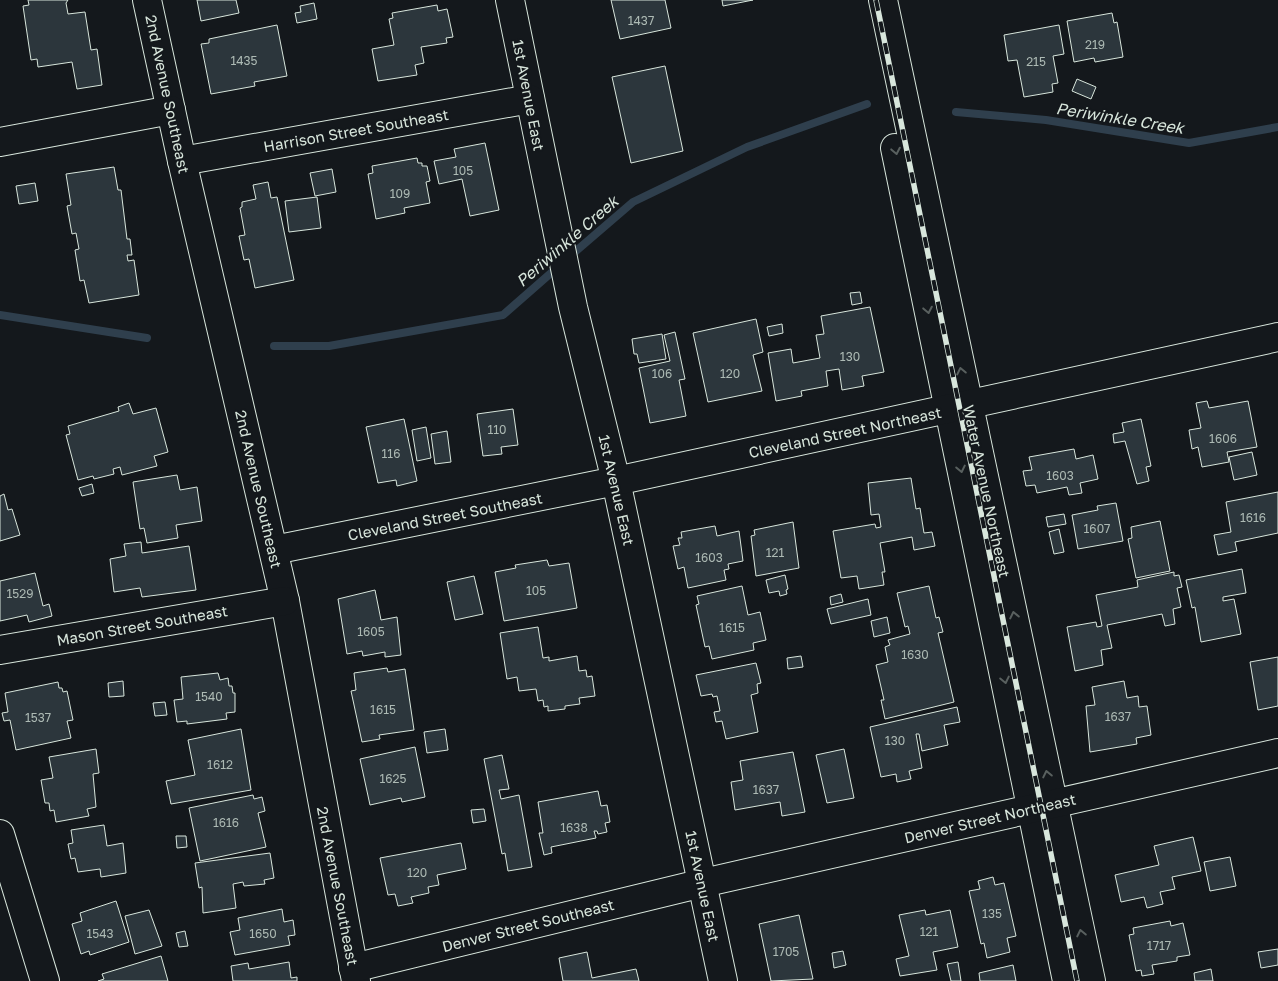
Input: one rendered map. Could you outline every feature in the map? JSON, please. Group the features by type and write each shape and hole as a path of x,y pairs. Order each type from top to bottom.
{"street":[{"name":"2nd Avenue Southeast","path":"147,0 182,161 285,601 355,974"},
{"name":"1st Avenue East","path":"510,0 573,307 616,481 723,981"},
{"name":"Water Avenue Northeast","path":"874,1 1043,806 1091,981"},
{"name":"Harrison Street Southeast","path":"182,161 530,99"},
{"path":"0,142 171,110"},
{"name":"Cleveland Street Northeast","path":"616,481 1278,337"},
{"name":"Cleveland Street Southeast","path":"274,550 616,481"},
{"name":"Mason Street Southeast","path":"0,650 285,601"},
{"name":"Denver Street Northeast","path":"703,883 1278,753"},
{"name":"Water Avenue Northeast","path":"1043,806 1067,981"},
{"path":"0,834 45,981"},
{"name":"Denver Street Southeast","path":"355,974 703,883"}],"building":[{"path":"28,0 68,0 66,3 68,14 85,12 91,50 97,49 102,85 77,89 72,62 38,67 37,59 31,60 23,6 29,5"},
{"path":"197,0 236,0 239,13 201,21"},
{"path":"611,0 665,0 671,28 620,39"},
{"path":"722,0 753,0 723,6"},
{"path":"314,3 317,19 297,23 295,13 301,12 300,6"},
{"path":"437,5 438,11 447,9 453,37 446,38 447,43 421,47 424,63 415,65 417,75 378,81 372,49 394,45 389,19 393,18 392,13"},
{"path":"1112,13 1114,23 1117,22 1123,57 1095,62 1094,58 1074,62 1067,21"},
{"path":"277,25 287,76 254,82 255,86 211,94 201,44 209,43 209,39"},
{"path":"1059,25 1064,54 1053,56 1058,83 1052,84 1053,92 1024,97 1017,60 1008,61 1004,35"},
{"path":"665,66 683,151 631,163 612,77"},
{"path":"1077,79 1096,87 1091,99 1072,91"},
{"path":"485,143 499,210 470,216 462,179 439,184 434,161 456,157 454,149"},
{"path":"417,158 418,163 422,163 422,166 427,166 430,181 426,182 430,203 404,208 405,213 376,219 368,174 373,173 372,166"},
{"path":"114,167 118,190 121,190 127,239 130,239 132,255 127,255 128,261 134,260 139,295 89,303 84,280 80,281 75,250 79,249 76,233 72,234 67,206 71,205 66,174"},
{"path":"332,169 336,192 315,196 310,173"},
{"path":"268,182 271,198 277,197 294,280 255,288 249,259 244,260 239,236 245,235 240,208 242,207 242,202 256,199 253,185"},
{"path":"35,183 38,201 19,204 16,186"},
{"path":"317,197 321,228 289,232 285,201"},
{"path":"860,292 862,303 852,305 850,293"},
{"path":"870,307 884,372 862,376 864,386 842,390 839,369 826,371 828,386 801,391 802,396 776,401 768,353 791,349 793,363 820,358 816,335 824,334 821,316"},
{"path":"756,319 763,352 753,355 762,391 708,402 693,333"},
{"path":"782,324 783,333 769,336 767,327"},
{"path":"675,332 685,379 679,380 686,416 650,423 639,368 670,361 664,335"},
{"path":"662,334 666,359 639,363 637,354 634,354 632,339"},
{"path":"1207,401 1209,408 1248,401 1257,447 1227,452 1229,462 1202,467 1198,447 1192,449 1189,430 1201,428 1196,403"},
{"path":"129,403 133,414 156,408 168,452 154,456 157,466 122,475 120,467 113,469 114,474 94,479 93,476 78,480 66,435 70,434 68,426 119,411 118,407"},
{"path":"513,409 518,445 501,447 502,454 483,456 477,414"},
{"path":"404,419 417,481 397,486 396,480 378,483 366,427"},
{"path":"1141,419 1151,466 1146,467 1149,481 1137,484 1125,441 1114,443 1113,434 1124,432 1122,423"},
{"path":"426,427 431,458 417,461 412,430"},
{"path":"447,431 451,462 435,464 431,434"},
{"path":"1074,449 1076,459 1093,455 1098,479 1080,483 1082,493 1069,495 1067,487 1037,493 1035,485 1026,486 1023,471 1032,470 1029,457"},
{"path":"1252,452 1257,475 1234,480 1229,457"},
{"path":"177,475 180,490 197,487 202,521 176,525 178,538 147,543 144,528 140,529 133,482"},
{"path":"911,478 916,509 920,508 924,533 932,532 935,546 914,550 912,537 880,543 885,572 882,572 884,585 859,589 857,576 841,578 833,531 875,524 876,528 881,527 879,514 871,515 868,483"},
{"path":"92,484 94,493 82,496 79,488"},
{"path":"1278,492 1278,533 1235,542 1237,551 1218,555 1214,535 1231,532 1226,502"},
{"path":"4,494 8,510 12,509 20,535 0,541 0,496"},
{"path":"1116,503 1123,541 1078,549 1072,515 1098,510 1097,506"},
{"path":"1064,514 1066,524 1048,527 1046,517"},
{"path":"1160,521 1170,571 1136,578 1128,539 1132,538 1131,527"},
{"path":"793,522 799,568 756,576 751,536 755,535 754,530"},
{"path":"715,526 717,536 739,531 743,561 728,564 729,569 724,570 726,580 688,588 684,567 678,569 673,546 680,545 678,538 682,538 681,532"},
{"path":"1059,529 1064,552 1054,554 1049,532"},
{"path":"141,542 142,553 189,546 196,590 142,597 140,588 114,592 110,559 126,556 124,544"},
{"path":"547,560 549,566 569,563 577,608 504,621 495,572 516,568 515,565"},
{"path":"1242,569 1246,593 1223,597 1223,601 1234,599 1241,634 1201,642 1195,607 1192,608 1186,580"},
{"path":"1174,572 1174,576 1179,575 1182,587 1177,588 1181,607 1173,609 1175,624 1165,626 1162,614 1107,625 1112,648 1101,650 1103,665 1075,671 1067,627 1096,622 1097,627 1102,626 1096,595 1138,587 1137,580"},
{"path":"35,573 43,606 49,604 52,616 29,622 27,615 0,621 0,581"},
{"path":"785,575 788,589 786,590 787,594 780,596 779,591 769,593 766,580"},
{"path":"474,576 483,614 455,620 447,582"},
{"path":"742,586 748,615 760,612 766,640 753,643 754,650 712,659 709,646 705,647 696,605 699,604 697,596"},
{"path":"929,586 936,618 939,617 943,632 938,633 954,702 885,719 881,700 884,700 876,665 888,662 885,647 890,645 888,640 910,634 908,626 905,627 897,593"},
{"path":"375,590 381,620 397,617 401,655 385,657 385,652 363,656 362,651 347,654 338,599"},
{"path":"841,594 843,602 831,605 830,597"},
{"path":"868,599 871,615 831,624 827,609"},
{"path":"887,617 890,633 874,637 871,621"},
{"path":"538,627 543,658 549,657 549,661 577,656 579,671 586,670 587,677 592,676 595,696 579,698 580,704 565,706 565,709 548,711 548,706 544,707 543,700 538,701 536,689 519,691 517,677 507,679 500,633"},
{"path":"801,656 803,667 788,669 787,658"},
{"path":"1278,657 1278,706 1258,710 1250,662"},
{"path":"756,663 761,683 757,684 758,693 751,695 758,732 726,739 722,721 716,722 714,712 720,711 717,696 713,697 712,694 701,696 696,675"},
{"path":"387,668 388,672 405,669 414,730 379,735 380,739 362,742 351,691 356,690 354,673"},
{"path":"218,673 220,680 228,678 229,686 232,686 233,693 235,693 235,712 226,713 227,719 187,724 187,721 177,722 174,700 183,699 181,677"},
{"path":"123,681 124,696 109,697 108,683"},
{"path":"1124,681 1127,698 1138,696 1139,707 1147,706 1151,735 1136,738 1137,744 1090,752 1086,706 1095,705 1092,687"},
{"path":"58,682 59,688 62,688 63,692 67,691 73,720 67,721 71,738 16,750 10,720 4,721 2,713 8,712 5,693"},
{"path":"165,702 167,715 155,716 153,703"},
{"path":"957,707 960,722 944,725 948,745 922,751 919,734 916,734 922,768 909,771 911,779 897,782 896,774 881,777 870,727"},
{"path":"241,729 251,790 171,804 166,781 195,775 188,740"},
{"path":"445,729 448,750 427,753 424,732"},
{"path":"415,747 425,797 402,802 401,798 370,805 360,759"},
{"path":"96,749 99,773 93,774 96,807 87,809 89,816 56,822 54,810 50,811 49,803 45,803 41,780 53,778 49,757"},
{"path":"844,749 854,798 827,803 816,755"},
{"path":"793,752 805,812 782,816 780,802 735,810 731,782 743,780 740,761"},
{"path":"502,755 509,789 499,790 501,799 519,795 532,867 508,871 505,853 502,854 484,759"},
{"path":"598,791 601,806 607,805 610,822 605,823 607,832 598,834 597,831 594,831 596,838 551,847 552,853 544,855 539,833 543,833 538,802"},
{"path":"253,795 254,799 262,797 265,811 258,813 266,847 200,861 189,808"},
{"path":"484,809 486,821 473,823 471,810"},
{"path":"104,825 107,846 123,843 126,873 101,877 100,869 78,872 75,858 71,859 68,844 73,843 71,830"},
{"path":"176,836 186,836 187,847 177,848"},
{"path":"1193,837 1201,871 1172,877 1175,889 1160,892 1163,904 1147,908 1144,897 1121,902 1115,875 1159,865 1154,846"},
{"path":"461,843 466,869 437,875 439,885 428,887 429,893 411,897 413,903 398,906 395,894 388,895 380,858"},
{"path":"270,853 274,878 264,880 265,884 244,886 243,882 233,884 236,908 203,913 202,887 199,888 195,863"},
{"path":"1230,857 1236,886 1210,891 1204,862"},
{"path":"993,877 995,885 1004,883 1016,936 1007,938 1010,952 987,958 984,943 981,944 969,891 980,889 978,881"},
{"path":"116,901 129,942 90,955 89,951 81,954 72,924 82,921 80,913"},
{"path":"282,909 284,922 293,920 295,935 288,936 290,945 235,955 230,932 240,930 238,918"},
{"path":"149,910 162,946 135,954 125,916"},
{"path":"925,910 926,915 950,910 958,947 933,952 937,970 900,976 896,959 909,956 899,915"},
{"path":"799,915 813,979 771,981 759,924"},
{"path":"1170,921 1171,926 1183,923 1190,955 1177,957 1177,961 1152,965 1154,974 1142,976 1141,970 1136,971 1129,935 1134,934 1133,928"},
{"path":"185,931 188,946 179,947 176,933"},
{"path":"1278,949 1278,965 1261,968 1258,952"},
{"path":"843,951 846,965 834,968 832,953"},
{"path":"587,952 592,978 636,969 639,981 563,981 559,958"},
{"path":"161,956 168,981 98,981 104,979 102,974"},
{"path":"289,962 291,978 297,977 297,981 233,981 231,966 248,963 249,969"},
{"path":"958,962 961,981 951,981 947,964"},
{"path":"1013,965 1016,981 980,981 979,973"},
{"path":"1211,969 1213,981 1195,981 1194,973"}],"waterway":[{"name":"Periwinkle Creek","path":"569,257 633,202 747,147 867,104"},
{"name":"Periwinkle Creek","path":"956,112 1046,120 1189,143 1278,127"},
{"name":"Periwinkle Creek","path":"274,346 329,346 503,315 559,266"},
{"name":"Periwinkle Creek","path":"0,315 147,338"}],"railway":[{"path":"876,0 1077,981"}]}
